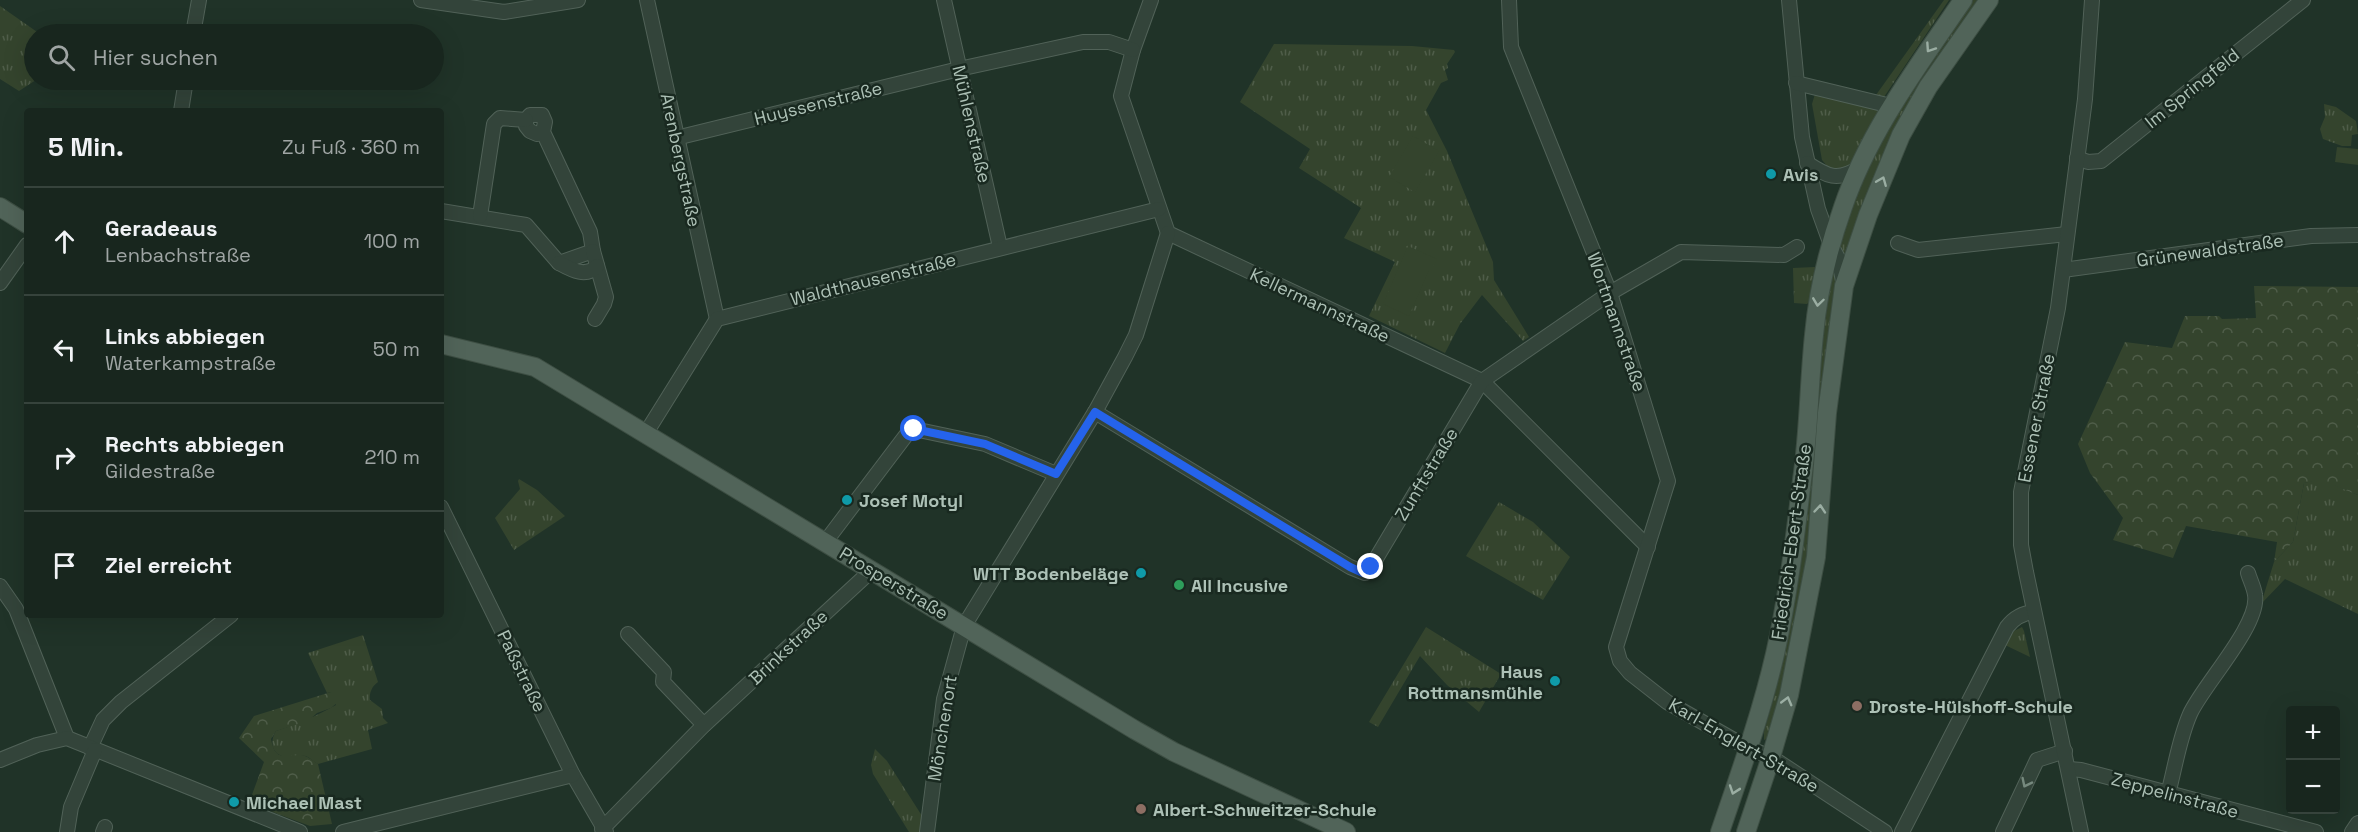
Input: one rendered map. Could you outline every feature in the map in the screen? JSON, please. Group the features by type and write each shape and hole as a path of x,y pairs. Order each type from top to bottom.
{"main road":[{"path":"1831,245 1858,168 1891,106 1963,0"},
{"name":"Friedrich-Ebert-Straße","path":"1746,832 1789,695 1816,557 1827,413 1844,286 1863,227 1901,135 1928,87 1989,0"},
{"path":"0,207 24,222"},
{"name":"Friedrich-Ebert-Straße","path":"1720,832 1748,748 1774,655 1788,587 1803,476 1814,333 1821,282 1831,245"},
{"name":"Prosperstraße","path":"444,345 535,367 1174,752 1346,832"}],"street":[{"path":"195,24 199,0"},
{"path":"421,0 504,12 578,0"},
{"name":"Arenbergstraße","path":"647,0 717,319"},
{"name":"Mühlenstraße","path":"944,0 1000,247"},
{"path":"1151,0 1121,96 1168,233"},
{"name":"Wortmannstraße","path":"1509,0 1511,47 1610,293 1668,480 1616,647"},
{"name":"Friedrich-Ebert-Straße","path":"1789,0 1796,83 1807,163 1818,209 1838,258 1844,286"},
{"name":"Essener Straße","path":"2081,832 2021,545 2021,492 2058,308 2085,99 2092,0"},
{"name":"Im Springfeld","path":"2077,158 2095,162 2111,154 2303,0"},
{"name":"Huyssenstraße","path":"676,138 959,69 1083,42 1109,42 1134,50"},
{"path":"1796,83 1891,106"},
{"path":"181,108 184,90"},
{"path":"480,216 494,124 500,118 526,120 530,115 542,115 545,122 543,132 590,232 606,297 595,319"},
{"path":"1807,163 1825,175 1832,176 1846,176 1858,168"},
{"name":"Waldthausenstraße","path":"717,319 1160,209"},
{"path":"444,211 526,225 559,263 584,272 592,271 597,266"},
{"name":"Kellermannstraße","path":"1168,233 1482,381 1648,548"},
{"name":"Mönchenort","path":"927,832 944,699 964,626 1095,412 1136,335 1168,233"},
{"path":"1898,243 1918,250 2067,234"},
{"name":"Grünewaldstraße","path":"2063,270 2311,236 2358,235"},
{"path":"1482,381 1610,293 1681,252 1784,255 1797,247"},
{"path":"0,284 24,249"},
{"path":"559,263 593,251"},
{"path":"646,433 717,319"},
{"name":"Zunftstraße","path":"1095,412 1363,573 1371,567 1482,381"},
{"path":"825,541 907,434 914,429 985,444 1056,474"},
{"name":"Paßstraße","path":"444,515 573,775 604,830"},
{"name":"Brinkstraße","path":"604,830 704,725 872,570"},
{"path":"2168,794 2189,715 2213,675 2232,651 2248,621 2256,596 2248,573"},
{"path":"0,586 16,609 67,738"},
{"path":"1902,832 2007,627 2013,620 2026,613 2034,612"},
{"path":"67,832 71,807 104,720 121,702 227,618"},
{"path":"628,634 664,672 663,682 704,725"},
{"name":"Karl-Englert-Straße","path":"1616,647 1620,662 1630,673 1667,702 1748,748 1771,757 1885,832"},
{"path":"0,760 37,745 67,738 300,832"},
{"path":"2003,832 2037,760 2065,751"},
{"name":"Zeppelinstraße","path":"2069,770 2081,770 2316,832"},
{"path":"343,832 573,775"},
{"path":"2352,832 2358,823"}],"green space":[{"path":"1944,0 1949,0 1884,97 1876,95"},
{"path":"1970,0 1977,0 1926,75 1847,258 1843,259 1840,244 1849,208 1876,146"},
{"path":"0,6 26,24 24,88 19,91 0,79"},
{"path":"1274,44 1412,46 1454,50 1447,64 1448,68 1445,70 1448,80 1441,83 1426,110 1447,151 1493,262 1494,280 1529,337 1523,341 1482,295 1460,324 1445,353 1369,316 1395,262 1344,238 1361,208 1299,168 1310,149 1240,102"},
{"path":"1815,94 1878,109 1879,114 1854,163 1841,172 1828,167 1822,160 1812,104"},
{"path":"2324,104 2336,107 2356,121 2358,134 2352,135 2351,146 2342,146 2323,139 2320,129 2325,117"},
{"path":"1413,136 1439,151 1415,192 1389,177"},
{"path":"2337,147 2358,149 2358,165 2335,162"},
{"path":"1408,246 1437,259 1431,271 1429,270 1409,316 1383,304"},
{"path":"1835,265 1836,284 1822,380 1820,451 1800,620 1768,738 1764,740 1789,626 1798,572 1811,464 1825,300"},
{"path":"1815,267 1810,301 1807,304 1794,303 1793,268"},
{"path":"2254,286 2358,287 2358,495 2321,480 2304,483 2293,542 2274,562 2277,542 2186,526 2173,558 2113,540 2123,518 2090,473 2078,444 2125,342 2172,348 2185,316 2219,316 2222,319 2256,318"},
{"path":"519,479 537,490 565,516 514,550 495,518 520,489"},
{"path":"2321,479 2358,495 2358,614 2285,579 2261,604 2274,562 2293,542 2304,483"},
{"path":"1499,502 1533,522 1570,557 1543,600 1466,556"},
{"path":"1426,627 1501,674 1479,712 1447,685 1420,656 1378,727 1369,722"},
{"path":"2022,627 2030,657 2005,645 2014,631"},
{"path":"363,635 378,682 371,690 370,700 382,709 383,718 388,723 368,730 372,749 318,764 306,756 286,757 278,754 272,744 276,731 307,720 336,705 331,692 327,693 308,653"},
{"path":"331,692 337,694 338,702 331,708 317,713 308,721 276,731 271,739 275,751 281,756 303,755 318,764 332,824 310,826 249,803 264,762 239,738 254,716"},
{"path":"875,749 887,761 924,819 922,832 909,832 873,774 871,765"}],"place":[{"name":"Avis","path":"1771,174"},
{"name":"Josef Motyl","path":"847,500"},
{"name":"WTT Bodenbeläge","path":"1141,573"},
{"name":"All Incusive","path":"1179,585"},
{"name":"Haus Rottmansmühle","path":"1555,681"},
{"name":"Droste-Hülshoff-Schule","path":"1857,706"},
{"name":"Michael Mast","path":"234,802"},
{"name":"Albert-Schweitzer-Schule","path":"1141,809"}],"route":[{"path":"914,429 985,444 1056,474 1095,412 1358,572 1367,572 1371,567"}]}
